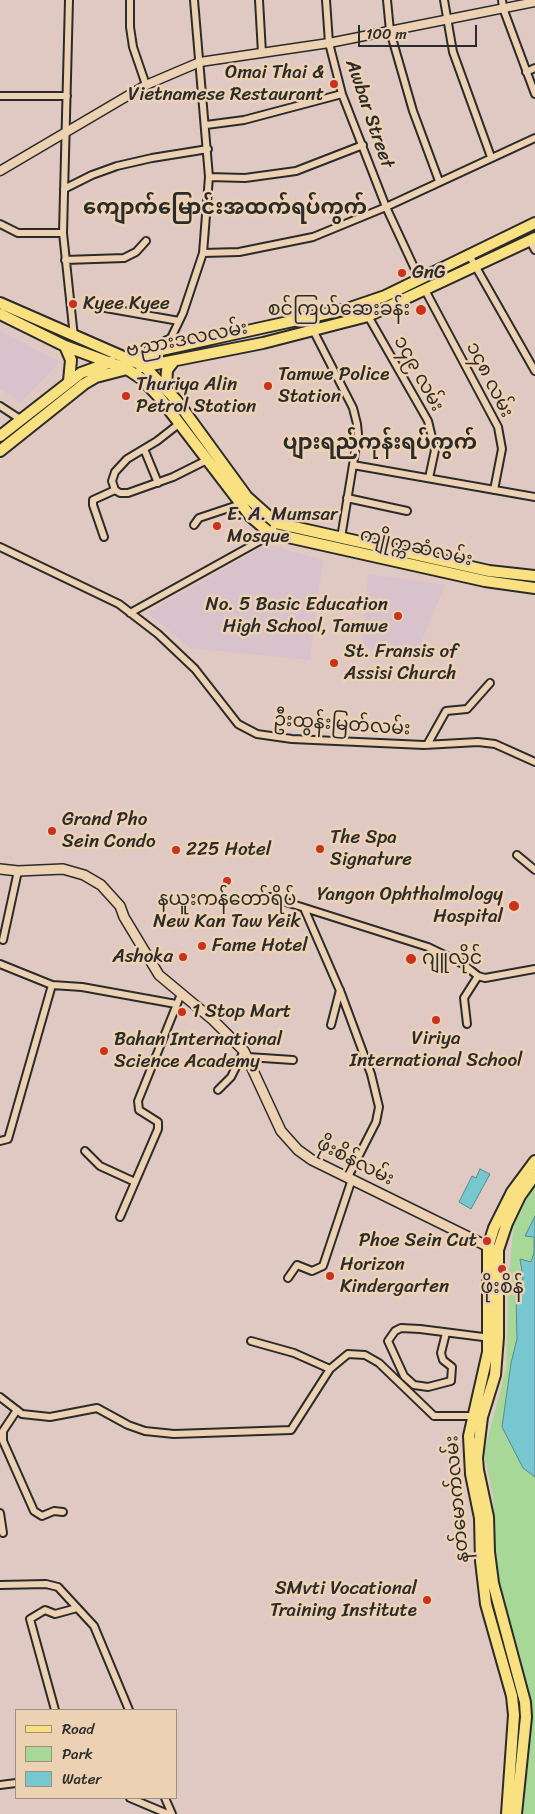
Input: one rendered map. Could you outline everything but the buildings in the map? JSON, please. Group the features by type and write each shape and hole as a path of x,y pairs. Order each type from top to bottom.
{"main road":[{"name":"ဗညားဒလလမ်း","path":"0,436 69,381 88,370 127,358 347,309 385,296 469,254 535,224"},
{"name":"ဗညားဒလလမ်း","path":"0,451 84,384 96,377 127,369 263,343 368,316 532,240"},
{"name":"ကျိုက္ကဆံလမ်း","path":"0,303 144,366 166,387 247,497 276,523 489,571 535,576"},
{"name":"ကျိုက္ကဆံလမ်း","path":"0,314 66,346 127,369 150,387 180,423 241,504 260,526 270,533 484,581 535,588"},
{"path":"66,346 71,360 69,381"},
{"path":"166,387 167,370 174,361"},
{"path":"12,426 19,435"},
{"name":"ဖိုးစိန်လမ်း","path":"0,869 18,871 63,869 84,875 101,885 120,906 137,941 158,975 213,1020 246,1054 268,1106 284,1136 298,1150 312,1160 493,1249"},
{"name":"နတ်မောက်လမ်း","path":"507,1814 514,1715 512,1696 486,1604 482,1574 480,1518 469,1459 469,1436 477,1416 493,1338 486,1287 493,1249 494,1228 535,1162"},
{"name":"နတ်မောက်လမ်း","path":"516,1194 535,1175"},
{"name":"နတ်မောက်လမ်း","path":"477,1416 478,1470 488,1517 489,1552 493,1584 521,1682 526,1717 516,1814"},
{"path":"498,1646 508,1640"}],"street":[{"path":"69,0 63,233 74,337"},
{"path":"130,0 130,27 133,47 146,85"},
{"path":"127,358 171,338 203,253 209,177 194,0"},
{"path":"258,0 262,53"},
{"name":"Awbar Street","path":"326,0 329,43 342,94 386,207 420,280"},
{"path":"387,0 390,31 413,111 439,181"},
{"path":"444,0 453,52 491,157"},
{"path":"1,168 146,85 200,62 329,43 446,20 502,4 535,2"},
{"path":"502,4 535,94"},
{"path":"526,72 535,68"},
{"path":"206,125 244,120 342,94"},
{"path":"0,96 67,96"},
{"path":"203,253 239,252 313,237 386,207 535,138"},
{"path":"209,177 245,178 296,171 363,145"},
{"path":"64,190 92,175 117,166 208,149"},
{"path":"0,224 18,233 63,233"},
{"path":"532,240 535,250"},
{"path":"65,260 124,258 136,252 146,241"},
{"path":"469,254 535,371"},
{"name":"၁၄၈ လမ်း","path":"425,290 498,427 502,449 494,490"},
{"path":"100,306 179,321"},
{"name":"၁၄၉ လမ်း","path":"368,316 428,420 435,450 429,478"},
{"path":"313,330 353,408 358,434 341,538"},
{"path":"0,406 20,419"},
{"path":"180,423 127,459 115,472 112,480 115,490 128,494 158,483 207,460"},
{"path":"144,449 158,483"},
{"path":"353,465 535,497"},
{"path":"104,537 93,506 93,500 115,490"},
{"path":"347,498 407,511"},
{"path":"194,525 199,518 241,504"},
{"path":"130,612 258,542 270,533 276,523"},
{"name":"ဦးထွန်းမြတ်လမ်း","path":"0,547 100,594 130,612 158,634 195,669 238,724 257,734 292,739 427,745 478,742 496,744 535,762"},
{"path":"427,745 446,711 467,709 490,683"},
{"path":"517,855 535,870"},
{"path":"3,940 18,871"},
{"path":"270,897 428,947 462,964 478,976 485,978 535,969"},
{"path":"288,1278 297,1265 312,1271 322,1266 350,1178 376,1122 379,1107 371,1074 340,990 304,908"},
{"path":"0,964 52,985 82,987 176,1004"},
{"path":"467,1024 464,998 478,976"},
{"path":"0,1141 8,1139 52,985"},
{"path":"331,1025 340,990"},
{"path":"120,1218 158,1129 158,1122 139,1110 138,1101 181,994"},
{"path":"218,1090 231,1077 246,1054 294,1060"},
{"path":"85,1151 100,1166 135,1182"},
{"path":"446,1333 440,1353 443,1360 452,1367 451,1381 428,1387 414,1385 404,1376 388,1341 395,1331 401,1328 493,1338"},
{"path":"251,1341 294,1353 330,1369"},
{"path":"0,1397 22,1414 50,1417 97,1408 128,1425 145,1431 174,1434 291,1430 330,1369 348,1354 365,1355 379,1363 434,1416 477,1416"},
{"path":"17,1410 2,1436 34,1511 42,1516 54,1511 64,1512"},
{"path":"0,1513 3,1533"},
{"path":"0,1585 54,1585 58,1587 94,1626 129,1709"},
{"path":"55,1709 30,1619 45,1610 55,1614 77,1608"},
{"path":"0,1784 15,1783"},
{"path":"132,1799 168,1814"},
{"path":"165,1799 172,1814"}],"shaded area":[{"path":"0,331 60,362 21,402 0,389"},
{"path":"267,544 323,560 310,660 190,648 148,613"},
{"name":"No. 5 Basic Education High School, Tamwe","path":"368,574 445,585 415,657 362,648"}],"green space":[{"path":"535,1183 535,1216 525,1235 534,1237 534,1253 531,1263 521,1259 519,1265 523,1279 516,1295 517,1340 511,1363 502,1427 523,1468 535,1477 535,1814 521,1814 531,1709 495,1566 493,1496 484,1453 506,1369 509,1274 514,1223"}],"water":[{"path":"480,1169 490,1174 471,1209 459,1202 472,1176 476,1178"},
{"path":"535,1216 535,1477 523,1468 502,1427 511,1363 517,1339 516,1295 523,1279 520,1259 531,1262 534,1253 534,1237 525,1236"}],"place":[{"name":"Omai Thai & Vietnamese Restaurant","path":"334,84"},
{"name":"GnG","path":"402,273"},
{"name":"Kyee Kyee","path":"73,304"},
{"name":"စင်ကြယ်ဆေးခန်း","path":"421,310"},
{"name":"Tamwe Police Station","path":"268,386"},
{"name":"Thuriya Alin Petrol Station","path":"126,396"},
{"name":"E. A. Mumsar Mosque","path":"217,526"},
{"name":"No. 5 Basic Education High School, Tamwe","path":"398,616"},
{"name":"St. Fransis of Assisi Church","path":"334,663"},
{"name":"Grand Pho Sein Condo","path":"52,831"},
{"name":"The Spa Signature","path":"320,849"},
{"name":"225 Hotel","path":"176,850"},
{"name":"နယူးကန်တော်ရိပ် New Kan Taw Yeik","path":"227,881"},
{"name":"Yangon Ophthalmology Hospital","path":"514,906"},
{"name":"Fame Hotel","path":"202,946"},
{"name":"Ashoka","path":"183,957"},
{"name":"ဂျူလိုင်","path":"411,959"},
{"name":"1 Stop Mart","path":"182,1012"},
{"name":"Viriya International School","path":"436,1020"},
{"name":"Bahan International Science Academy","path":"104,1051"},
{"name":"Phoe Sein Cut","path":"487,1241"},
{"name":"ဖိုးစိန်","path":"502,1269"},
{"name":"Horizon Kindergarten","path":"330,1276"},
{"name":"SMvti Vocational Training Institute","path":"427,1600"}],"district":[{"name":"ကျောက်မြောင်းအထက်ရပ်ကွက်","path":"225,209"},
{"name":"ပျားရည်ကုန်းရပ်ကွက်","path":"380,444"}]}
